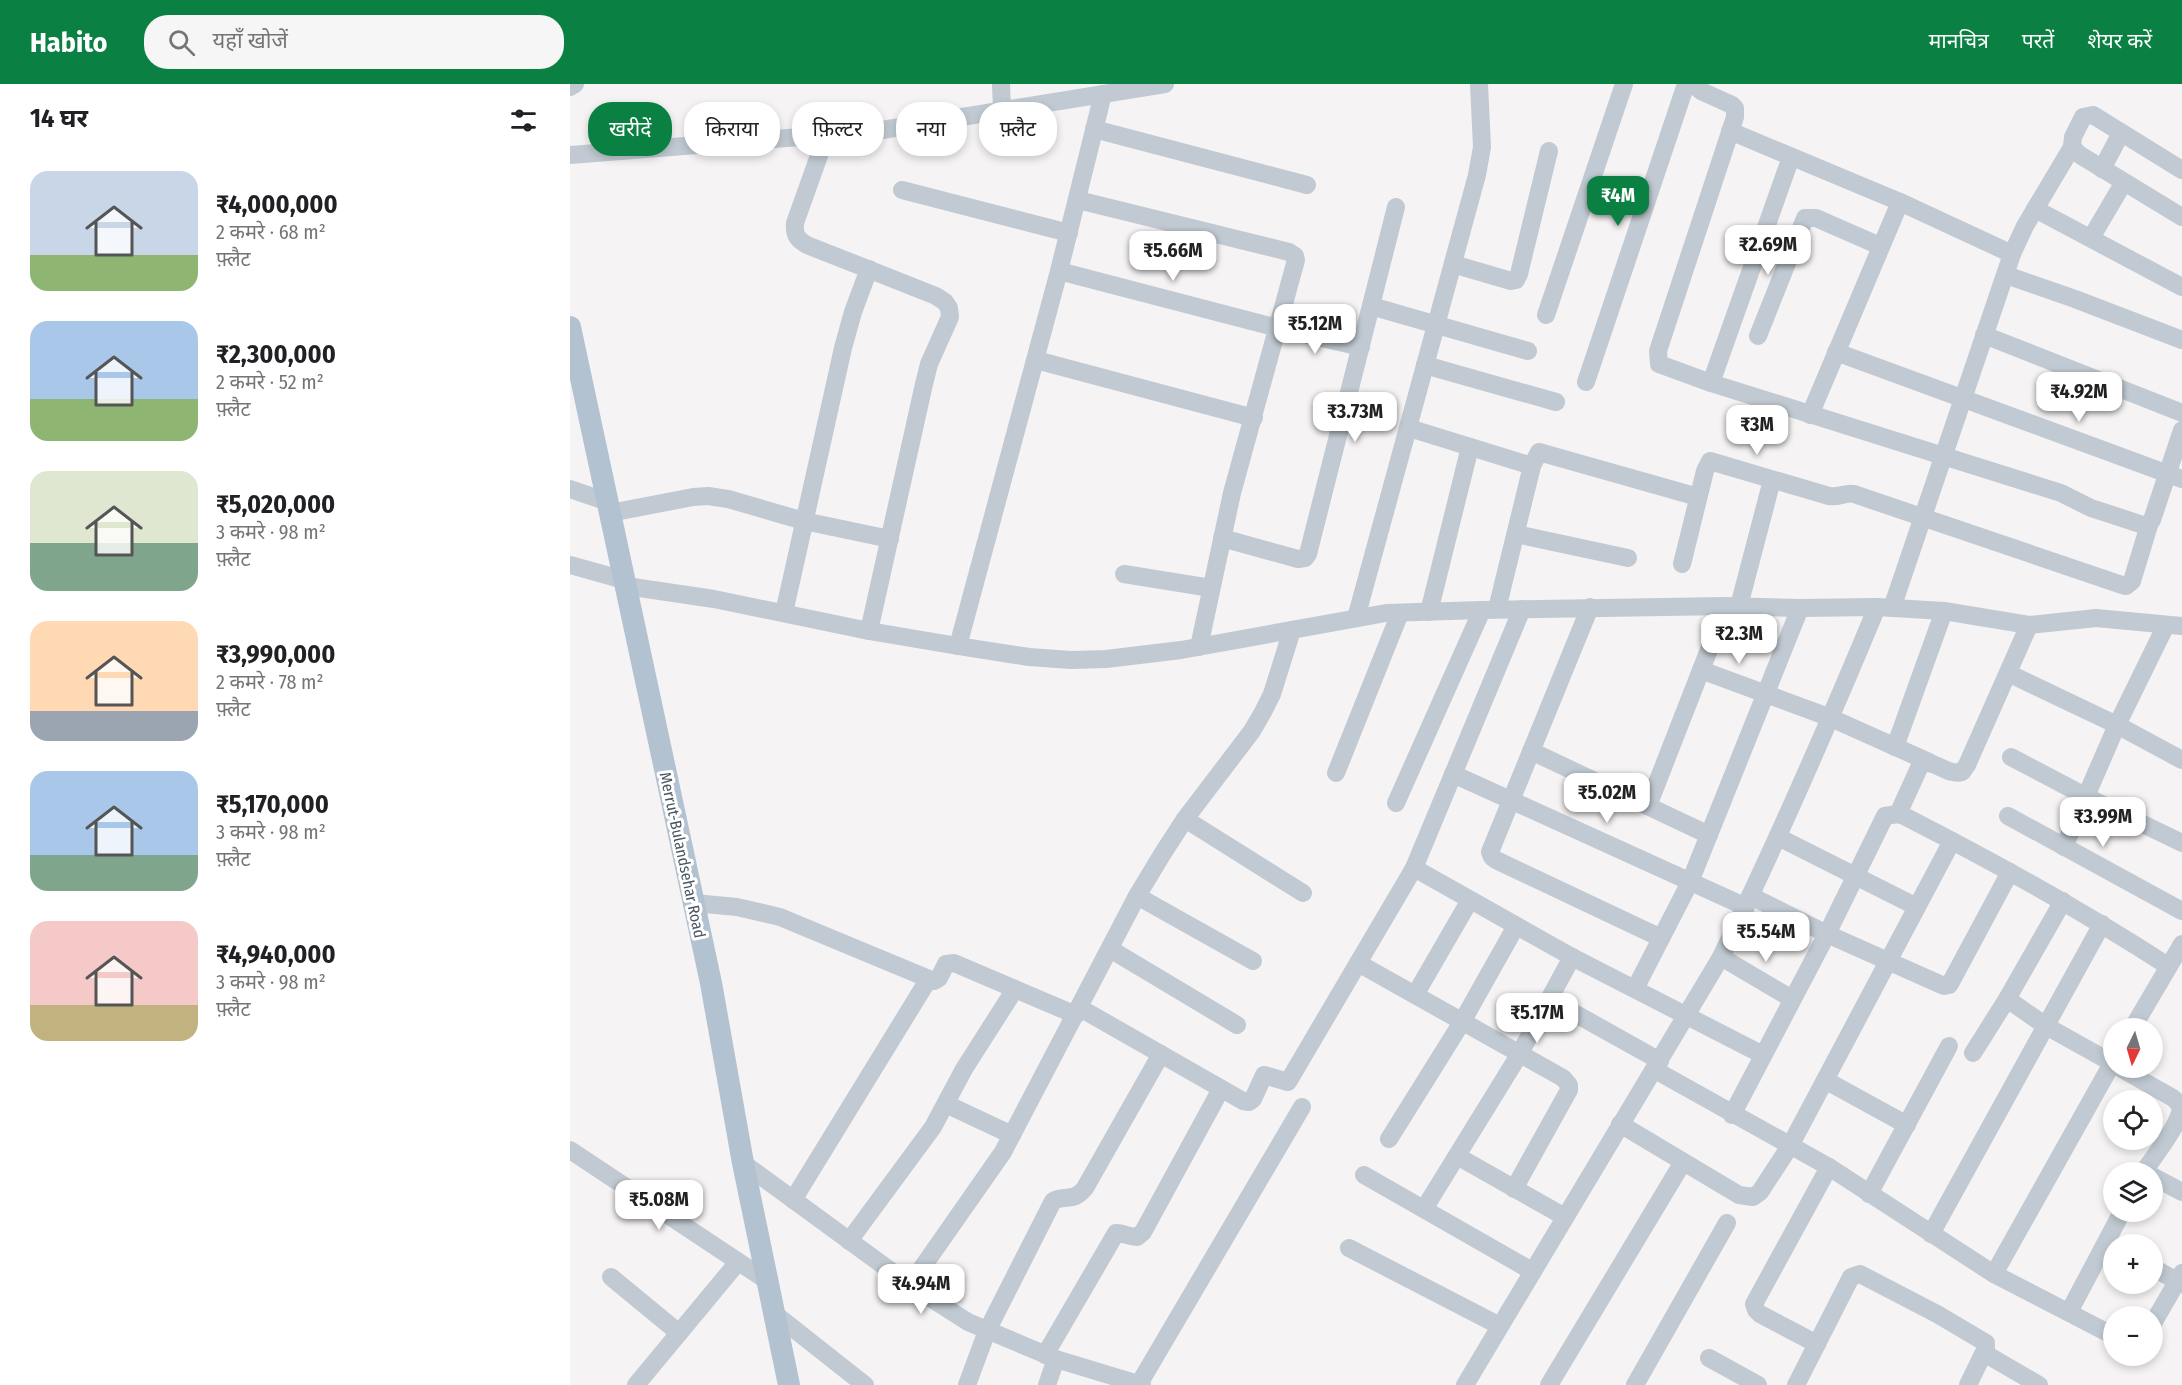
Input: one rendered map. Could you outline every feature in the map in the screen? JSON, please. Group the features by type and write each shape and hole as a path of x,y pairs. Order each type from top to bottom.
{"main road":[{"name":"Merrut-Bulandsehar Road","path":"570,327 711,983 743,1163 789,1385"}],"street":[{"path":"570,87 575,84"},
{"path":"1001,84 1002,102"},
{"path":"1055,102 1165,84"},
{"path":"1356,618 1454,264 1480,160 1482,134 1479,84"},
{"path":"1546,315 1624,84"},
{"path":"1586,382 1686,84"},
{"path":"1693,84 1701,91 1732,105 1735,108 1735,117 1657,358 1659,364 1711,383 2061,494 2091,508 2143,525 2150,522"},
{"path":"958,646 1036,360 1103,94"},
{"path":"884,130 979,115"},
{"path":"1465,1385 1620,1124 1688,1015 1721,957 1748,902 1831,718 1885,607 1923,519 2012,254 2025,226 2072,147 2073,137 2083,117 2093,115 2182,170"},
{"path":"1095,129 1307,185"},
{"path":"1730,131 1900,202 2012,254"},
{"path":"2103,169 2121,133"},
{"path":"570,155 792,139"},
{"path":"2072,147 2080,155 2182,217"},
{"path":"1454,264 1511,281 1516,279 1549,151"},
{"path":"819,156 795,223 794,233 798,240 936,296 945,302 949,308 950,317 929,364 869,631"},
{"path":"1711,383 1791,157"},
{"path":"2091,238 2124,182"},
{"path":"902,190 1069,233"},
{"path":"1078,200 1289,252 1295,256 1295,266 1234,483 1198,647"},
{"path":"1810,415 1900,202"},
{"path":"1222,538 1298,559 1305,558 1308,554 1396,207"},
{"path":"2035,209 2182,287"},
{"path":"1758,336 1805,218 1816,218 1881,246"},
{"path":"784,613 845,339 869,270"},
{"path":"1059,271 1278,328 1361,347"},
{"path":"2006,275 2182,340"},
{"path":"1371,306 1528,351"},
{"path":"1984,335 2182,413"},
{"path":"1836,352 2174,477"},
{"path":"1036,360 1254,418"},
{"path":"1425,365 1556,402"},
{"path":"1409,428 1532,466"},
{"path":"1682,564 1705,471 1710,461 1834,497 1850,493 2126,586 2132,581 2150,522 2174,477 2182,430"},
{"path":"1429,612 1470,447"},
{"path":"1396,803 1490,609 1516,534 1532,466 1539,452 1698,497"},
{"path":"1648,806 1701,670 1733,606 1772,480"},
{"path":"570,489 609,508 693,497 708,496 728,499 804,521 890,539"},
{"path":"1516,534 1628,558"},
{"path":"570,565 625,583 869,631 1029,657 1071,660 1106,659 1198,647 1356,618 1400,613 1490,609 1885,607 1944,611 2029,625 2096,618 2174,626 2117,725 2064,847"},
{"path":"1124,574 1211,588"},
{"path":"1590,607 1490,848 1492,857 1661,938"},
{"path":"1635,988 1690,882 1800,608"},
{"path":"694,903 737,907 780,917 903,967 928,980 934,981 939,978 946,964 954,963 1015,989 1078,1011 1161,1054 1236,1098 1249,1102 1253,1099 1264,1075 1288,1082 1414,868 1522,609"},
{"path":"1895,747 1944,611"},
{"path":"1336,773 1400,613"},
{"path":"1701,670 1831,718 1955,774 1962,772 1967,765 2029,625"},
{"path":"910,1285 990,1172 1012,1135 1137,896 1185,819 1252,731 1272,694 1292,630"},
{"path":"2008,673 2182,759"},
{"path":"1531,751 1708,835"},
{"path":"2011,757 2182,843"},
{"path":"1898,814 1919,768 1923,763 1929,762"},
{"path":"1453,774 1690,882 1748,902 1827,934 1944,986 1949,984 2010,872"},
{"path":"1732,1115 1827,934 1885,816 1898,814 1952,841 2063,901 2168,966"},
{"path":"2008,816 2182,911"},
{"path":"1185,819 1303,893"},
{"path":"1778,837 1917,907"},
{"path":"1620,1124 1739,1195 1753,1197 1760,1192 1790,1146 1952,841"},
{"path":"1414,868 1572,957 1764,1055"},
{"path":"1137,896 1253,960"},
{"path":"1415,995 1470,900"},
{"path":"1973,1053 2063,901"},
{"path":"1931,1234 2102,924"},
{"path":"1389,1139 1462,1022 1516,926"},
{"path":"2138,1018 2182,946"},
{"path":"1110,949 1237,1024"},
{"path":"1424,1209 1519,1055 1572,957"},
{"path":"1721,957 1792,999"},
{"path":"1358,963 1563,1078 1569,1085 1569,1090 1514,1189"},
{"path":"793,1200 928,980"},
{"path":"849,1241 916,1151 946,1104 964,1069 1015,989"},
{"path":"1549,999 1657,1065 1732,1115 1828,1167 1994,1274 2103,1330"},
{"path":"2007,999 2046,1026 2103,1057"},
{"path":"1869,1194 1949,1046"},
{"path":"967,1385 987,1331 1053,1201 1058,1198 1073,1198 1085,1188 1161,1054"},
{"path":"1994,1274 2107,1078"},
{"path":"2139,1078 2173,1098 2181,1106 2181,1113 2153,1162"},
{"path":"1825,1080 1907,1125"},
{"path":"1047,1385 1050,1357 1116,1233 1137,1237 1143,1232 1221,1089"},
{"path":"946,1104 1012,1135"},
{"path":"743,1163 945,1309 987,1331 1050,1357 1140,1384 1302,1107"},
{"path":"570,1150 769,1282"},
{"path":"1457,1156 1565,1217"},
{"path":"1549,1385 1683,1162"},
{"path":"1816,1344 1761,1314 1756,1310 1754,1304 1828,1167"},
{"path":"1364,1175 1532,1271"},
{"path":"2163,1182 2182,1192"},
{"path":"1635,1385 1727,1223"},
{"path":"1349,1248 1500,1326"},
{"path":"2069,1312 2103,1254"},
{"path":"636,1385 738,1262"},
{"path":"2163,1272 2181,1279 2163,1308"},
{"path":"1796,1385 1851,1277 1860,1274 1986,1343 1984,1353 1968,1385"},
{"path":"611,1276 679,1333"},
{"path":"775,1314 865,1385"},
{"path":"1984,1353 2039,1385"},
{"path":"1709,1358 1758,1385"}]}
